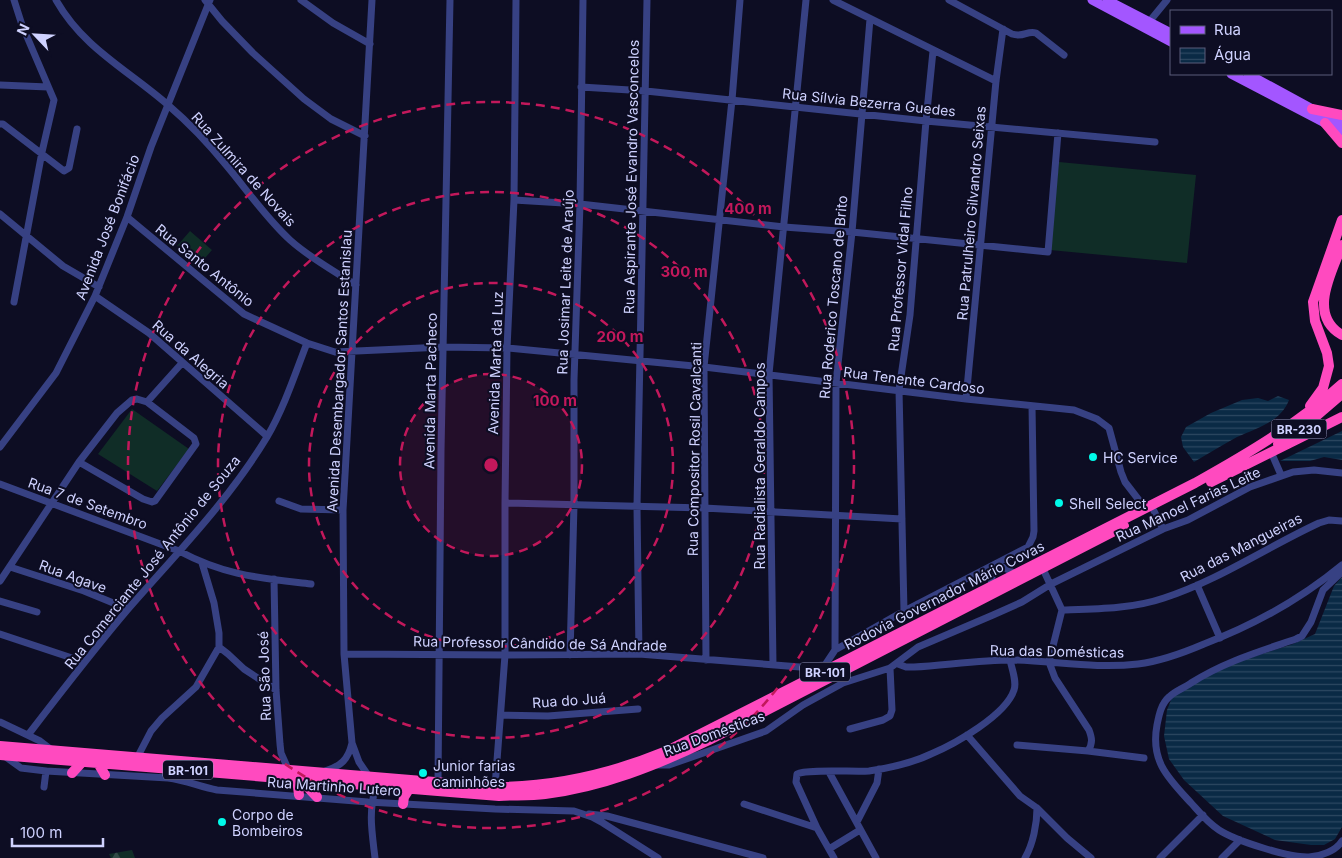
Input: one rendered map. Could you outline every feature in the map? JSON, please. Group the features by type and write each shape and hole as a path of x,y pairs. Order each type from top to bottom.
{"highway":[{"path":"1312,109 1342,115"},
{"path":"1325,123 1342,143"},
{"path":"1293,423 1317,397 1327,377 1329,366 1327,352 1315,321 1313,302 1342,220"},
{"path":"1342,245 1324,292 1323,304 1331,326 1342,335"},
{"name":"Rodovia Governador Mário Covas","path":"1,752 54,751 289,771 373,782 409,789 499,796 545,794 594,784 652,765 709,740 1043,569 1236,460 1293,423 1342,384"},
{"name":"BR-230","path":"1254,460 1314,418 1342,394"},
{"path":"1254,460 1342,417"},
{"name":"Rodovia Governador Mário Covas","path":"1,752 82,761 299,779 523,787 552,785 583,779 660,754 1016,574 1254,460"},
{"path":"72,773 82,761"},
{"path":"98,762 106,774"},
{"path":"299,779 299,795"},
{"path":"299,779 317,797"},
{"path":"403,804 404,797 409,789"}],"main road":[{"path":"1092,0 1170,41"},
{"path":"1107,0 1170,32"},
{"path":"1233,75 1342,132"},
{"path":"1250,75 1342,125"}],"street":[{"path":"14,0 53,97 14,302"},
{"name":"Rua Zulmira de Novais","path":"56,0 70,24 87,42 168,105 225,164 290,240 356,285"},
{"path":"301,0 333,23 370,44"},
{"name":"Avenida Desembargador Santos Estanislau","path":"372,0 343,510 344,654 352,743 359,762 373,782"},
{"name":"Avenida Marta Pacheco","path":"438,784 443,347 450,0"},
{"name":"Avenida Marta da Luz","path":"495,787 505,655 507,348 514,200 516,0"},
{"name":"Rua Josimar Leite de Araújo","path":"570,655 574,505 573,406 580,204 583,0"},
{"name":"Rua Aspirante José Evandro Vasconcelos","path":"640,654 637,508 647,0"},
{"name":"Rua Compositor Rosil Cavalcanti","path":"706,660 704,367 732,100 740,0"},
{"name":"Rua Radialista Geraldo Campos","path":"773,665 769,374 806,0"},
{"path":"833,0 996,81"},
{"path":"949,0 1020,36 1031,32 1036,33 1064,56"},
{"path":"1149,22 1167,0"},
{"path":"208,1 222,21 253,53 304,99 331,118 365,136"},
{"name":"Avenida José Bonifácio","path":"0,447 56,373 95,296 208,1"},
{"name":"Rua Roderico Toscano de Brito","path":"835,650 836,383 852,232 870,19"},
{"name":"Rua Patrulheiro Gilvandro Seixas","path":"966,399 996,81 1003,29"},
{"name":"Rua Professor Vidal Filho","path":"904,610 899,390 910,315 933,51"},
{"path":"0,85 48,87"},
{"name":"Rua Sílvia Bezerra Guedes","path":"582,87 646,90 926,121 1155,142"},
{"path":"2,124 42,152 62,170 67,170 77,129"},
{"path":"514,200 580,204 784,227 1048,252 1058,133"},
{"path":"0,214 63,266 99,287"},
{"name":"Rua Santo Antônio","path":"126,217 244,314 307,343 335,352 443,347 507,348"},
{"name":"Rua da Alegria","path":"95,296 149,333 267,436"},
{"name":"Rua Comerciante José Antônio de Souza","path":"28,735 84,662 180,551 248,466 267,436 307,343"},
{"name":"Rua Tenente Cardoso","path":"507,348 769,374 966,399 1074,410 1088,414 1106,424 1112,434 1125,482 1150,510"},
{"path":"147,402 182,363"},
{"path":"0,581 5,569 79,462 126,404 137,399 147,402 194,438 196,444 160,496 152,502 143,499 79,462"},
{"path":"827,668 835,650 904,610 1028,547 1033,537 1032,406"},
{"path":"1271,452 1281,475"},
{"name":"Rua Manoel Farias Leite","path":"890,668 898,664 918,647 993,616 1022,602 1051,584 1163,529 1188,520 1250,487 1281,475 1314,470 1342,473"},
{"name":"Rua 7 de Setembro","path":"0,484 180,551 202,563 241,575 311,584"},
{"path":"279,501 302,509 343,510"},
{"path":"505,503 637,508 704,508 902,519"},
{"path":"1150,510 1163,529"},
{"name":"Rua das Mangueiras","path":"1062,610 1143,604 1164,598 1234,568 1319,523 1329,520 1342,521"},
{"path":"137,758 151,732 162,718 196,687 219,648 214,603 202,563"},
{"path":"995,565 1016,574"},
{"path":"991,587 995,565"},
{"name":"Rua das Domésticas","path":"898,664 914,667 1010,660 1113,666 1140,664 1172,657 1220,638 1265,616 1296,599 1342,565"},
{"name":"Rua Agave","path":"5,569 84,591 128,610"},
{"path":"1043,569 1062,610 1049,662 1055,678 1089,730 1092,739 1088,751"},
{"path":"1341,845 1330,851 1310,857 1280,856 1220,831 1172,783 1161,768 1157,751 1156,732 1164,702 1171,695 1218,666 1296,640 1302,636 1312,622 1323,590 1342,572"},
{"name":"Rua São José","path":"274,580 276,690 280,744 281,753 289,771"},
{"path":"1197,585 1220,638"},
{"path":"0,601 37,612"},
{"path":"933,626 938,638"},
{"path":"0,634 84,662"},
{"path":"219,648 244,669 276,690"},
{"name":"Rua Professor Cândido de Sá Andrade","path":"344,654 640,654 827,668"},
{"path":"834,858 817,828 796,782 797,774 802,772 879,769 930,755 989,721 1012,696 1015,686 1010,660"},
{"path":"850,729 883,720 890,716 892,710 890,668"},
{"name":"Rua Domésticas","path":"652,765 669,764 766,731 803,705 830,690 852,679 890,668"},
{"name":"Rua do Juá","path":"501,715 548,716 638,709"},
{"path":"0,722 46,744 54,751"},
{"path":"967,735 1020,796 1091,858"},
{"path":"319,774 343,764 352,743"},
{"path":"1017,745 1144,758"},
{"name":"Rua Martinho Lutero","path":"1,752 21,768 72,773 168,778 188,781 209,789 371,802 495,809 563,810 582,813 603,823 658,858"},
{"path":"857,822 877,783 879,769"},
{"path":"44,787 46,771"},
{"path":"829,772 876,858"},
{"path":"373,782 371,802 375,858"},
{"path":"744,804 817,828"},
{"path":"1025,858 1030,850 1036,808"},
{"path":"582,813 607,816 763,858"},
{"path":"1160,858 1203,816"},
{"path":"829,849 860,830"},
{"path":"1222,858 1240,840"}],"green space":[{"path":"1059,162 1196,175 1187,263 1050,250"},
{"path":"190,231 212,250 199,265 177,246"},
{"path":"132,409 189,449 157,491 98,454"},
{"path":"132,850 135,858 111,858 109,854"}],"water":[{"path":"1278,396 1289,400 1280,414 1267,423 1237,437 1194,462 1183,447 1181,437 1186,427 1211,413 1242,400 1258,398 1268,401"},
{"path":"1342,431 1342,460 1324,457 1310,461 1280,461"},
{"path":"1342,577 1342,827 1335,839 1324,845 1275,840 1223,816 1184,780 1169,759 1164,736 1167,710 1173,695 1213,670 1293,644 1315,634 1334,586"}],"place":[{"name":"HC Service","path":"1093,457"},
{"name":"Shell Select","path":"1059,503"},
{"name":"Junior farias caminhões","path":"423,773"},
{"name":"Corpo de Bombeiros","path":"222,822"}]}
